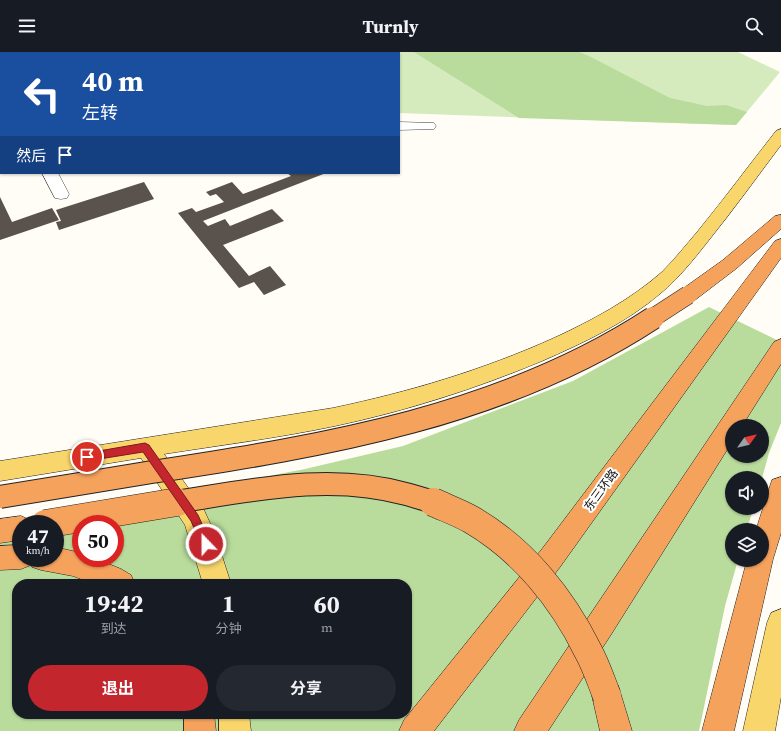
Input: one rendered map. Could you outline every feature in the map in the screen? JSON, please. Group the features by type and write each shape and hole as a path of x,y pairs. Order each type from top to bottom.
{"highway":[{"path":"0,497 274,453 326,443 414,422 511,390 573,364 648,322 730,264 781,220"},
{"name":"东三环路","path":"415,731 551,558 781,245"},
{"path":"530,731 778,352"},
{"path":"64,521 245,491 316,483 356,484 382,488 412,495 453,510 472,520 513,549 559,599 585,642 599,672 616,731"},
{"path":"769,530 781,488"},
{"path":"0,532 12,530"},
{"path":"0,558 12,557"},
{"path":"64,562 87,567 113,579"},
{"path":"718,731 758,567"},
{"path":"199,719 200,731"}],"main road":[{"path":"0,471 332,417 400,402 501,369 544,351 616,316 641,300 672,272 713,224 781,134"},
{"path":"145,447 195,518 202,534 216,579"},
{"path":"759,731 781,623"},
{"path":"234,719 235,731"}],"lane":[{"path":"400,126 429,126"},
{"path":"51,174 61,194"}],"green space":[{"path":"400,52 738,52 780,72 736,125 400,113"},
{"path":"414,52 579,52 670,98 707,106 726,105 747,112 736,125 519,118"},
{"path":"709,307 781,342 781,423 769,453 769,419 725,419 725,463 766,463 764,471 725,471 725,515 751,515 749,523 725,523 725,567 736,567 725,606 699,731 0,731 0,525 12,523 12,567 64,567 64,515 305,469 403,446 573,381"}],"building":[{"path":"288,174 323,174 203,221 208,226 225,219 230,226 272,209 284,221 223,245 249,276 270,266 286,285 264,295 254,282 239,288 178,213 192,208 196,212 224,202 216,194 210,196 206,192 232,182 243,194 291,176"},
{"path":"144,182 154,199 59,230 56,222 61,221 56,210"},
{"path":"0,197 12,222 52,208 59,220 0,240"}],"route":[{"path":"87,457 145,447 195,518 206,544"}]}
